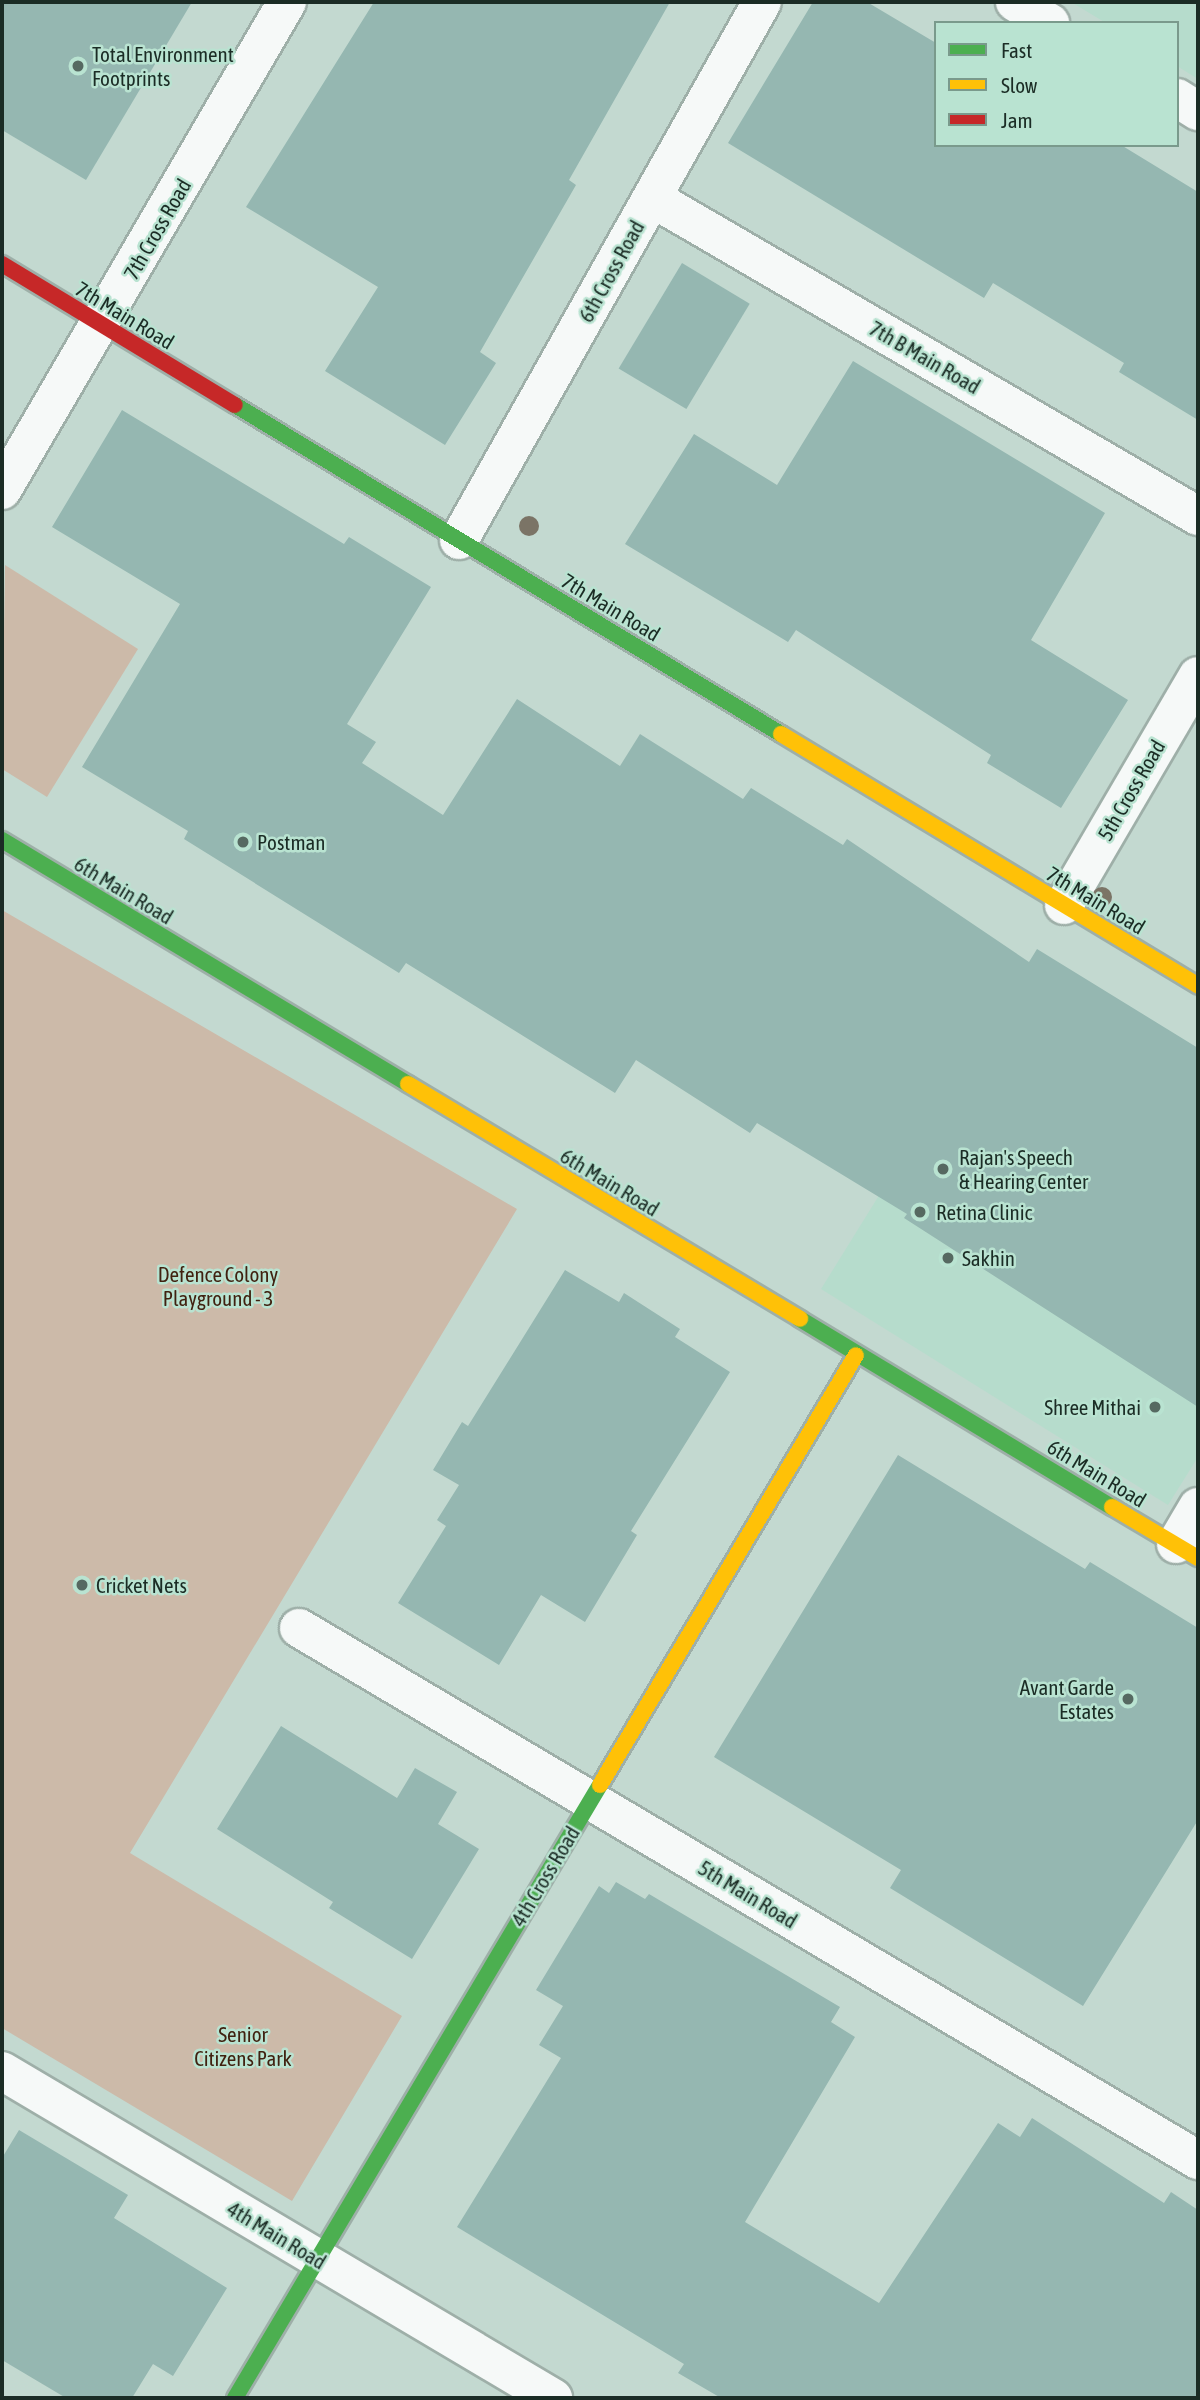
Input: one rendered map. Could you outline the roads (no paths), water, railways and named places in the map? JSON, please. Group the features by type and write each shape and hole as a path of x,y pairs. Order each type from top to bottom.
{"street":[{"name":"7th Cross Road","path":"2,490 102,325 287,2"},
{"name":"6th Cross Road","path":"459,541 762,2"},
{"path":"1015,2 1047,21"},
{"path":"1179,99 1198,111"},
{"name":"7th B Main Road","path":"652,198 1198,516"},
{"name":"7th Main Road","path":"2,264 1198,986"},
{"name":"5th Cross Road","path":"1064,905 1198,676"},
{"name":"6th Main Road","path":"2,841 1187,1551"},
{"name":"4th Cross Road","path":"235,2398 856,1355"},
{"path":"1187,1551 1198,1507"},
{"name":"5th Main Road","path":"299,1628 1198,2160"},
{"name":"4th Main Road","path":"2,2071 553,2398"}],"place":[{"name":"Total Environment Footprints","path":"78,66"},
{"name":"Postman","path":"243,842"},
{"name":"Rajan's Speech & Hearing Center","path":"943,1169"},
{"name":"Retina Clinic","path":"920,1212"},
{"name":"Sakhin","path":"948,1258"},
{"name":"Shree Mithai","path":"1155,1407"},
{"name":"Cricket Nets","path":"82,1585"},
{"name":"Avant Garde Estates","path":"1128,1699"}],"park label":[{"name":"Defence Colony Playground - 3","path":"218,1286"},
{"name":"Senior Citizens Park","path":"243,2046"}]}
